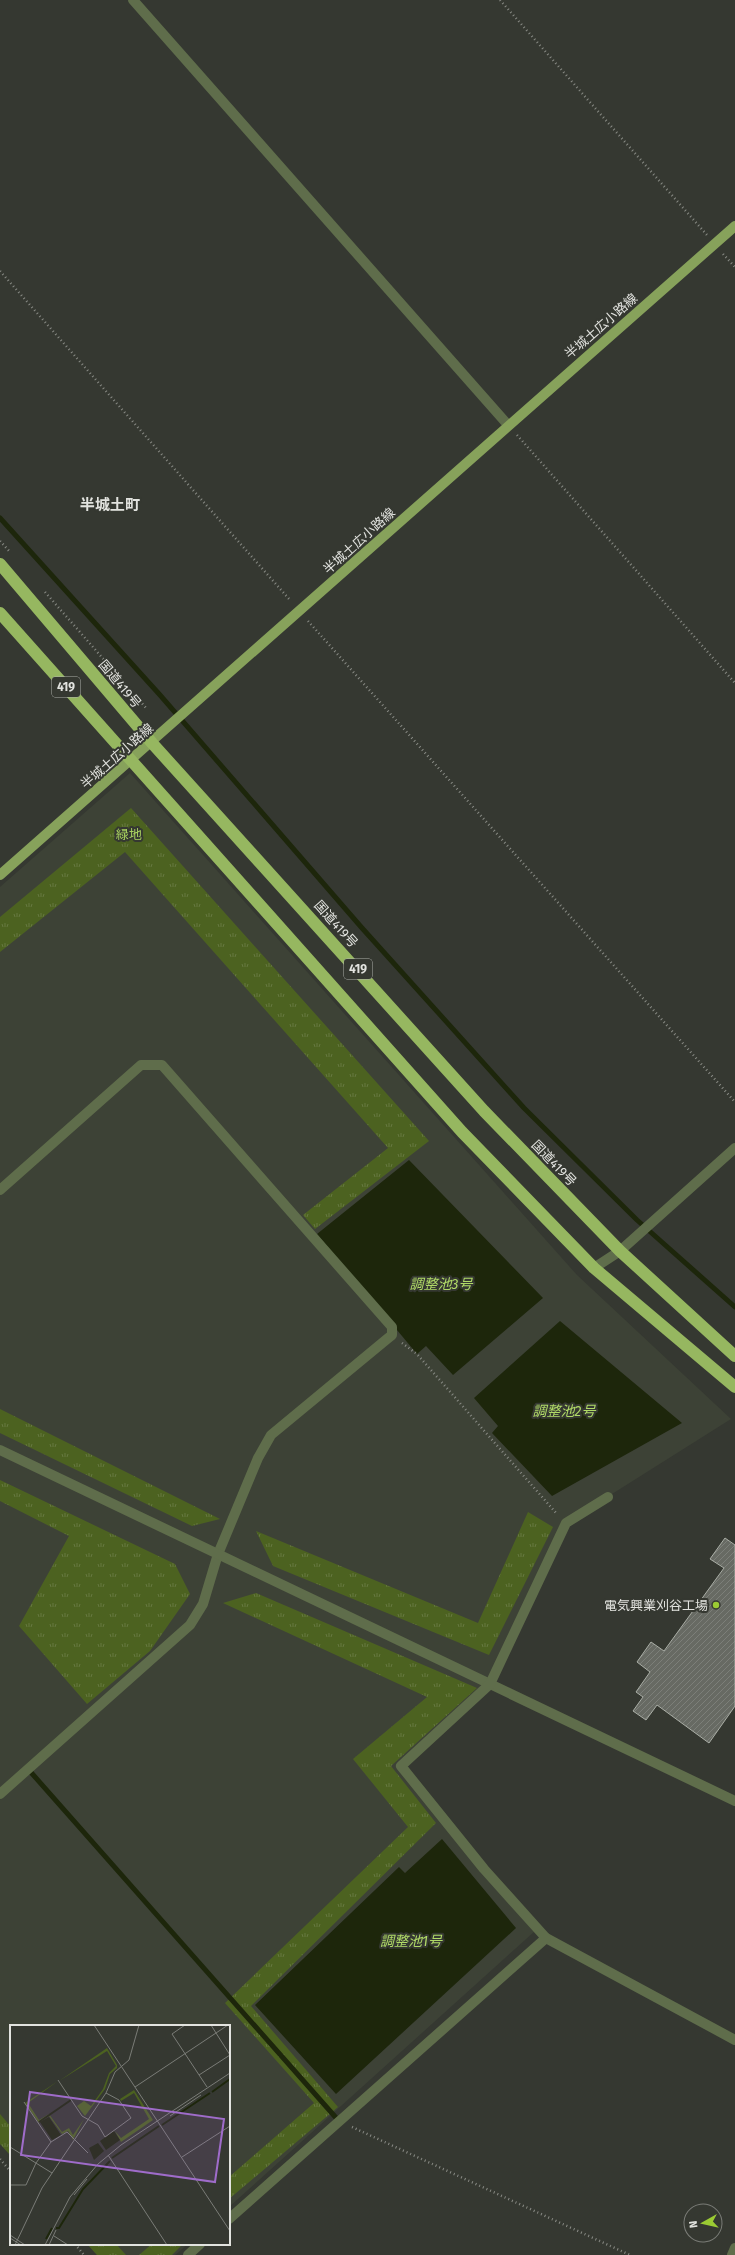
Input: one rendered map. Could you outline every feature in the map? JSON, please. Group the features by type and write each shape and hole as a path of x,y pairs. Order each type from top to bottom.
{"highway":[{"name":"国道419号","path":"0,564 152,743 484,1111 620,1251 735,1356"},
{"name":"419","path":"0,613 462,1132 594,1268 735,1387"}],"main road":[{"name":"半城土広小路線","path":"0,875 152,743 508,425 735,226"}],"street":[{"path":"133,0 508,425"},
{"path":"0,1190 141,1065 162,1065 392,1327 392,1335 271,1435 258,1458 218,1554 204,1604 190,1625 0,1794"},
{"path":"594,1268 620,1251 735,1148"},
{"path":"0,1450 735,1801"},
{"path":"608,1497 566,1523 490,1684 401,1766 484,1869 546,1938 735,2040"},
{"path":"230,2218 546,1938"},
{"path":"188,2255 199,2245"},
{"path":"732,2255 735,2248"}],"path":[{"path":"500,0 735,267"},
{"path":"0,271 735,1102"},
{"path":"508,425 735,683"},
{"path":"0,541 10,553"},
{"path":"42,589 147,709"},
{"path":"392,1335 417,1354 566,1523"},
{"path":"338,2121 630,2255"},
{"path":"0,2159 10,2171"},
{"path":"76,2245 84,2255"}],"shaded area":[{"path":"130,773 577,1275 731,1419 566,1523 490,1684 401,1766 535,1931 230,2206 230,2025 10,2025 10,2155 0,2144 0,887"},
{"path":"88,2245 187,2245 175,2255 97,2255"}],"green space":[{"name":"緑地","path":"131,808 429,1141 315,1229 303,1215 388,1148 125,852 0,952 0,917"},
{"path":"0,1409 220,1519 192,1526 0,1433"},
{"path":"0,1480 175,1564 190,1594 150,1651 87,1704 19,1626 69,1536 0,1501"},
{"path":"528,1512 553,1527 489,1655 273,1566 256,1531 478,1623"},
{"path":"256,1593 477,1688 391,1766 436,1823 251,2006 338,2107 230,2198 230,2176 314,2103 225,2003 408,1827 353,1759 427,1697 223,1603"},
{"path":"0,2114 10,2126 10,2155 0,2144"},
{"path":"88,2245 117,2245 126,2255 97,2255"},
{"path":"151,2245 182,2245 172,2255 139,2255"}],"water":[{"name":"調整池3号","path":"409,1160 543,1298 453,1375 426,1346 417,1354 317,1234"},
{"name":"調整池2号","path":"560,1321 682,1423 552,1496 492,1433 498,1426 474,1398"},
{"name":"調整池1号","path":"442,1839 516,1928 336,2094 255,2005 399,1867 405,1873"}],"building":[{"name":"電気興業刈谷工場","path":"725,1538 735,1545 735,1706 709,1743 657,1705 646,1720 633,1711 643,1697 636,1692 650,1672 637,1662 651,1642 664,1651 724,1568 710,1559"}],"waterway":[{"path":"0,518 160,695 362,928 524,1108 637,1220 735,1307"},
{"path":"28,1769 338,2120"}],"place":[{"name":"電気興業刈谷工場","path":"716,1605"}],"district":[{"name":"半城土町","path":"110,505"}]}
